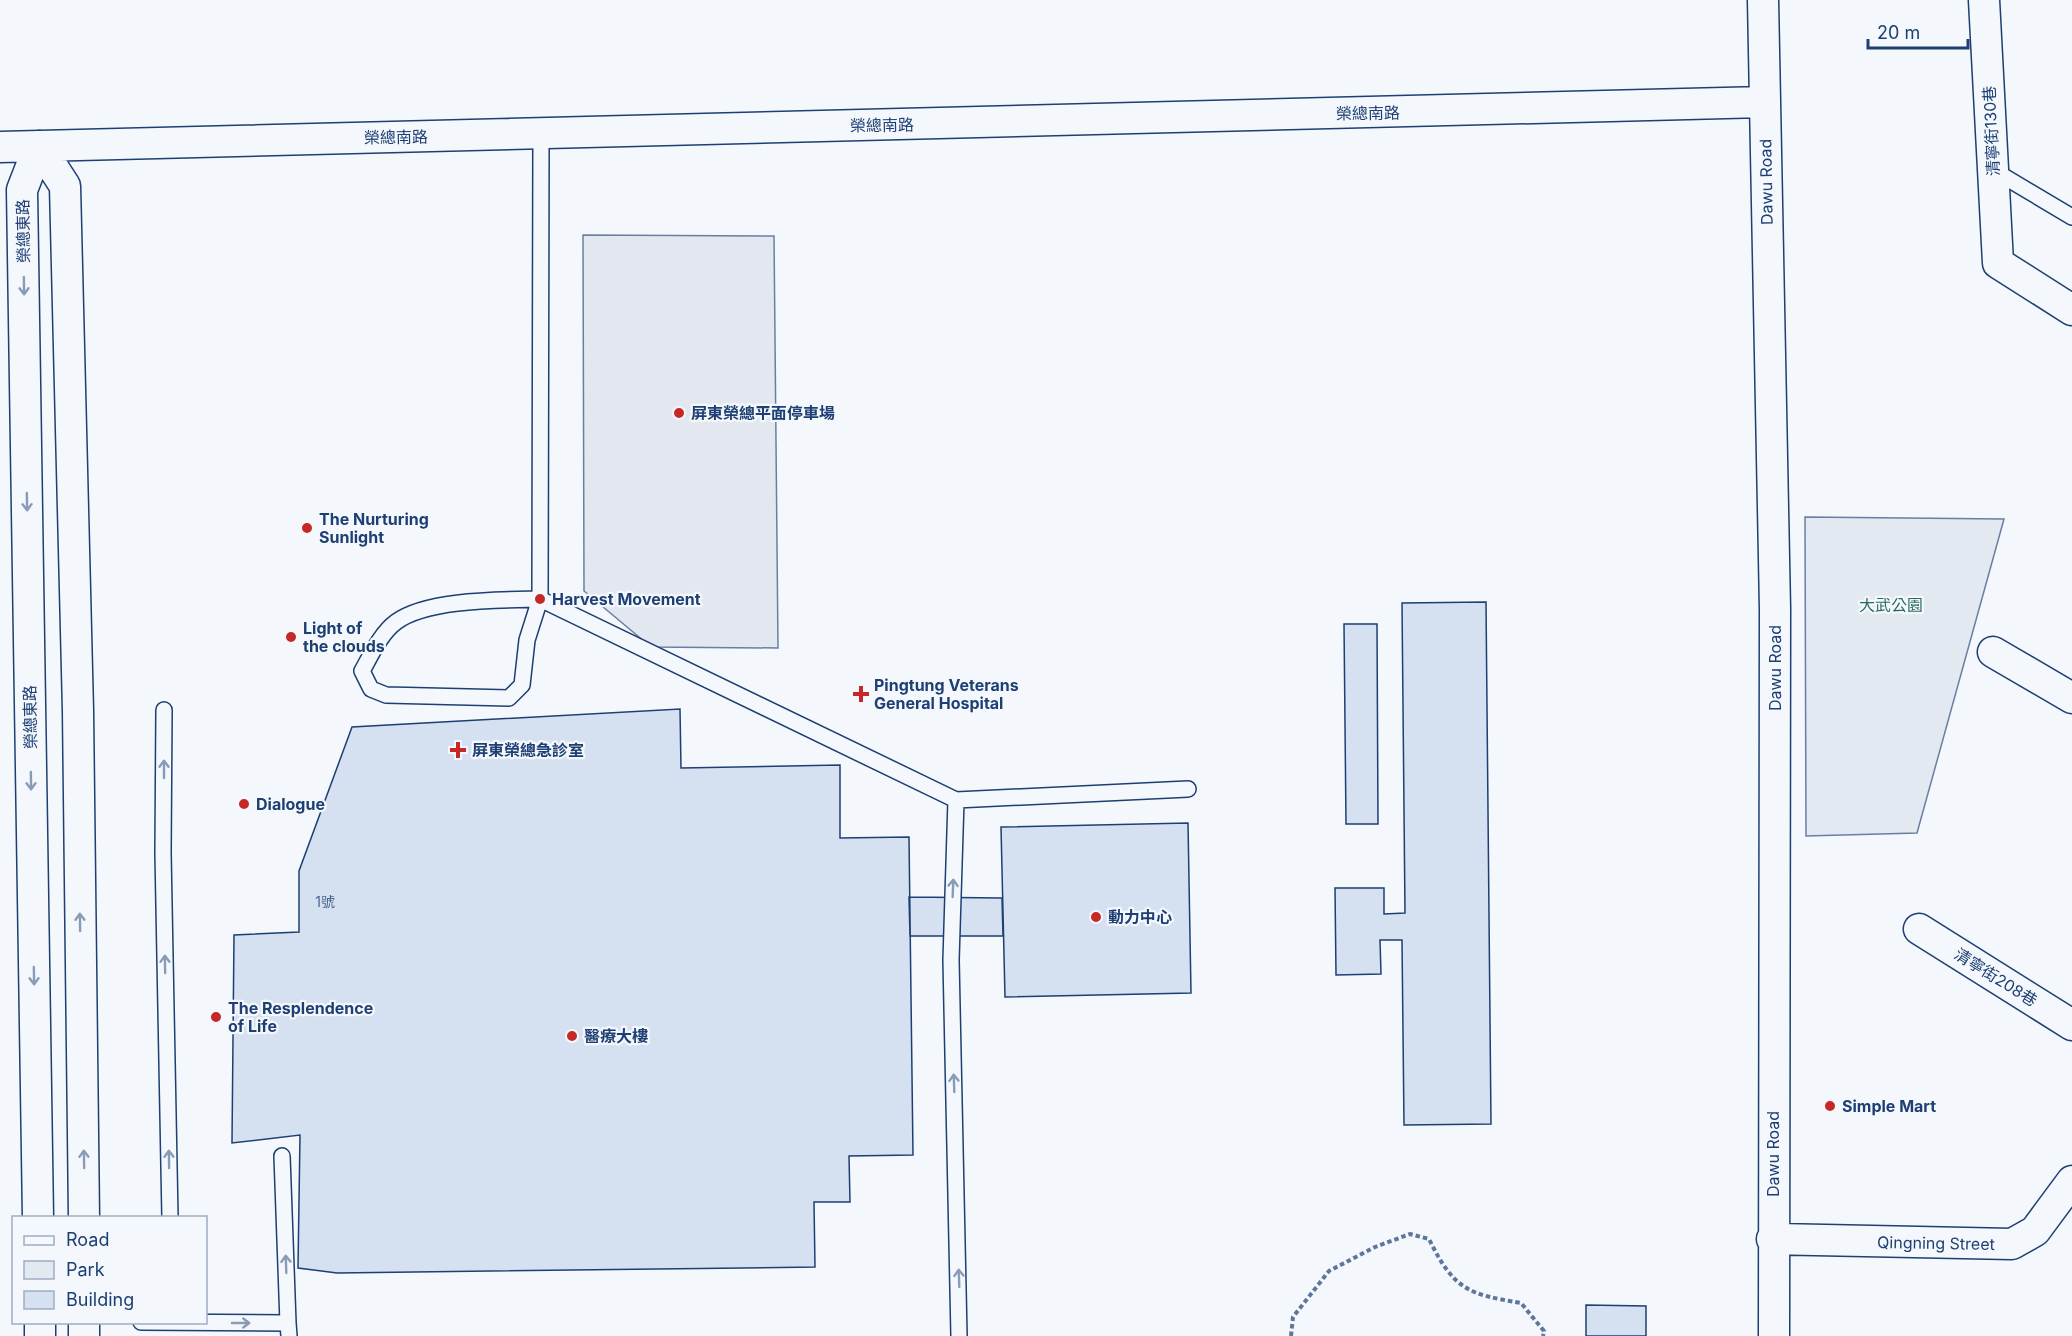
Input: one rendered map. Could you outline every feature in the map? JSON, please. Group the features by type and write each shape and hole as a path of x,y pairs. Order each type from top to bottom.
{"street":[{"name":"Dawu Road","path":"1763,0 1775,609 1772,1239 1774,1336"},
{"name":"清寧街130巷","path":"1984,0 1998,262 2072,310"},
{"name":"榮總南路","path":"0,147 1764,102"},
{"path":"39,146 65,186 78,711 84,1216"},
{"name":"榮總東路","path":"38,1216 22,190 39,146"},
{"path":"26,465 72,462"},
{"path":"1992,652 2069,691"},
{"name":"清寧街208巷","path":"1920,929 2072,1025"},
{"name":"Qingning Street","path":"1772,1239 2012,1244 2035,1231 2072,1181"}],"lane":[{"path":"541,134 540,599 527,640 522,685 509,698 386,695 371,689 362,671 376,646 395,622 420,610 482,600 540,599 956,800 1188,789"},
{"path":"1994,170 2072,217"},
{"path":"164,710 163,853 170,1216"},
{"path":"956,800 951,960 959,1336"},
{"path":"189,1324 289,1329 282,1156"}],"path":[{"path":"1292,1336 1293,1317 1329,1271 1375,1247 1410,1234 1429,1239 1440,1262 1462,1288 1487,1298 1521,1303 1544,1330 1543,1336"}],"green space":[{"name":"大武公園","path":"1805,517 2004,519 1917,833 1806,836"}],"shaded area":[{"name":"屏東榮總平面停車場","path":"583,235 774,236 778,648 651,647 584,591"}],"building":[{"path":"1486,602 1491,1124 1404,1125 1402,940 1380,940 1381,974 1336,975 1335,888 1384,888 1384,914 1405,913 1402,603"},
{"path":"1344,624 1377,624 1378,824 1346,824"},
{"name":"醫療大樓","path":"680,709 681,768 840,765 840,838 909,837 913,1155 849,1156 850,1202 814,1202 815,1267 337,1273 298,1268 300,1135 232,1143 234,935 299,932 299,871 352,727"},
{"name":"動力中心","path":"1188,823 1191,993 1005,997 1001,827"},
{"path":"909,897 1002,898 1003,936 910,936"},
{"path":"1586,1305 1646,1306 1646,1336 1586,1336"}],"place":[{"name":"屏東榮總平面停車場","path":"679,413"},
{"name":"The Nurturing Sunlight","path":"307,528"},
{"name":"Harvest Movement","path":"540,599"},
{"name":"Light of the clouds","path":"291,637"},
{"name":"Pingtung Veterans General Hospital","path":"861,694"},
{"name":"屏東榮總急診室","path":"458,750"},
{"name":"Dialogue","path":"244,804"},
{"name":"動力中心","path":"1096,917"},
{"name":"The Resplendence of Life","path":"216,1017"},
{"name":"醫療大樓","path":"572,1036"},
{"name":"Simple Mart","path":"1830,1106"}]}
